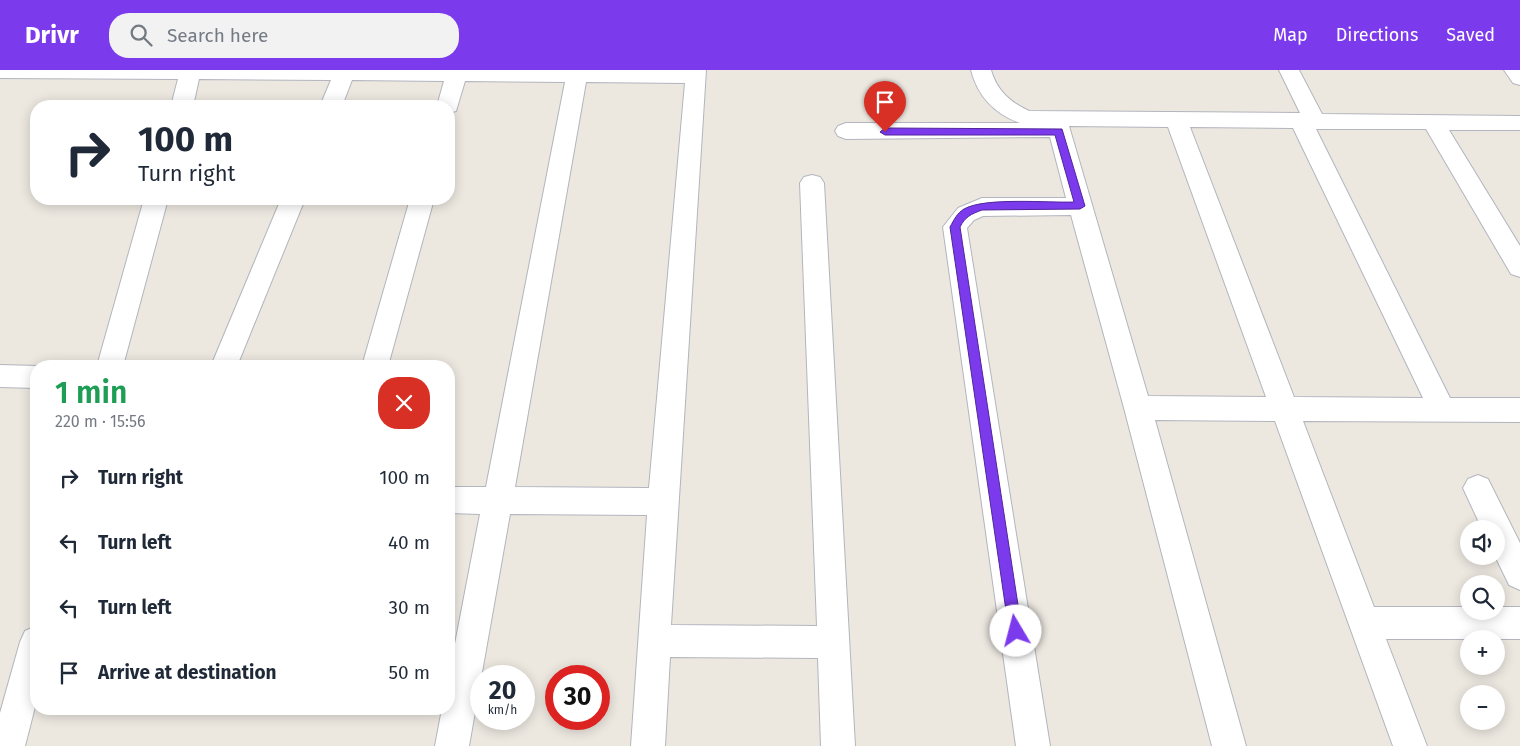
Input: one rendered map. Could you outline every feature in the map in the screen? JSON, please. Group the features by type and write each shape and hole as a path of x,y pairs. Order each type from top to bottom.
{"street":[{"path":"981,70 984,84 994,99 1009,111 1057,126"},
{"path":"1289,70 1308,122 1442,409"},
{"path":"1514,70 1520,78"},
{"path":"0,71 695,73 663,502 648,746"},
{"path":"184,100 191,71"},
{"path":"450,100 457,72"},
{"path":"452,746 578,72"},
{"path":"334,100 345,73"},
{"path":"1177,121 1410,746"},
{"path":"846,132 1177,121 1520,123"},
{"path":"1433,122 1520,267"},
{"path":"1057,126 1138,408 1230,746"},
{"path":"812,183 838,746"},
{"path":"112,360 154,205"},
{"path":"226,360 291,205"},
{"path":"377,360 420,205"},
{"path":"1033,746 955,227 960,217 982,206 1080,206"},
{"path":"0,376 30,377"},
{"path":"1138,408 1520,410"},
{"path":"1478,488 1520,575"},
{"path":"455,500 663,502"},
{"path":"1364,623 1520,623"},
{"path":"654,641 833,642"},
{"path":"8,746 30,670"}],"route":[{"path":"885,132 1059,132 1080,206 982,206 960,217 955,227 1016,631"}]}
